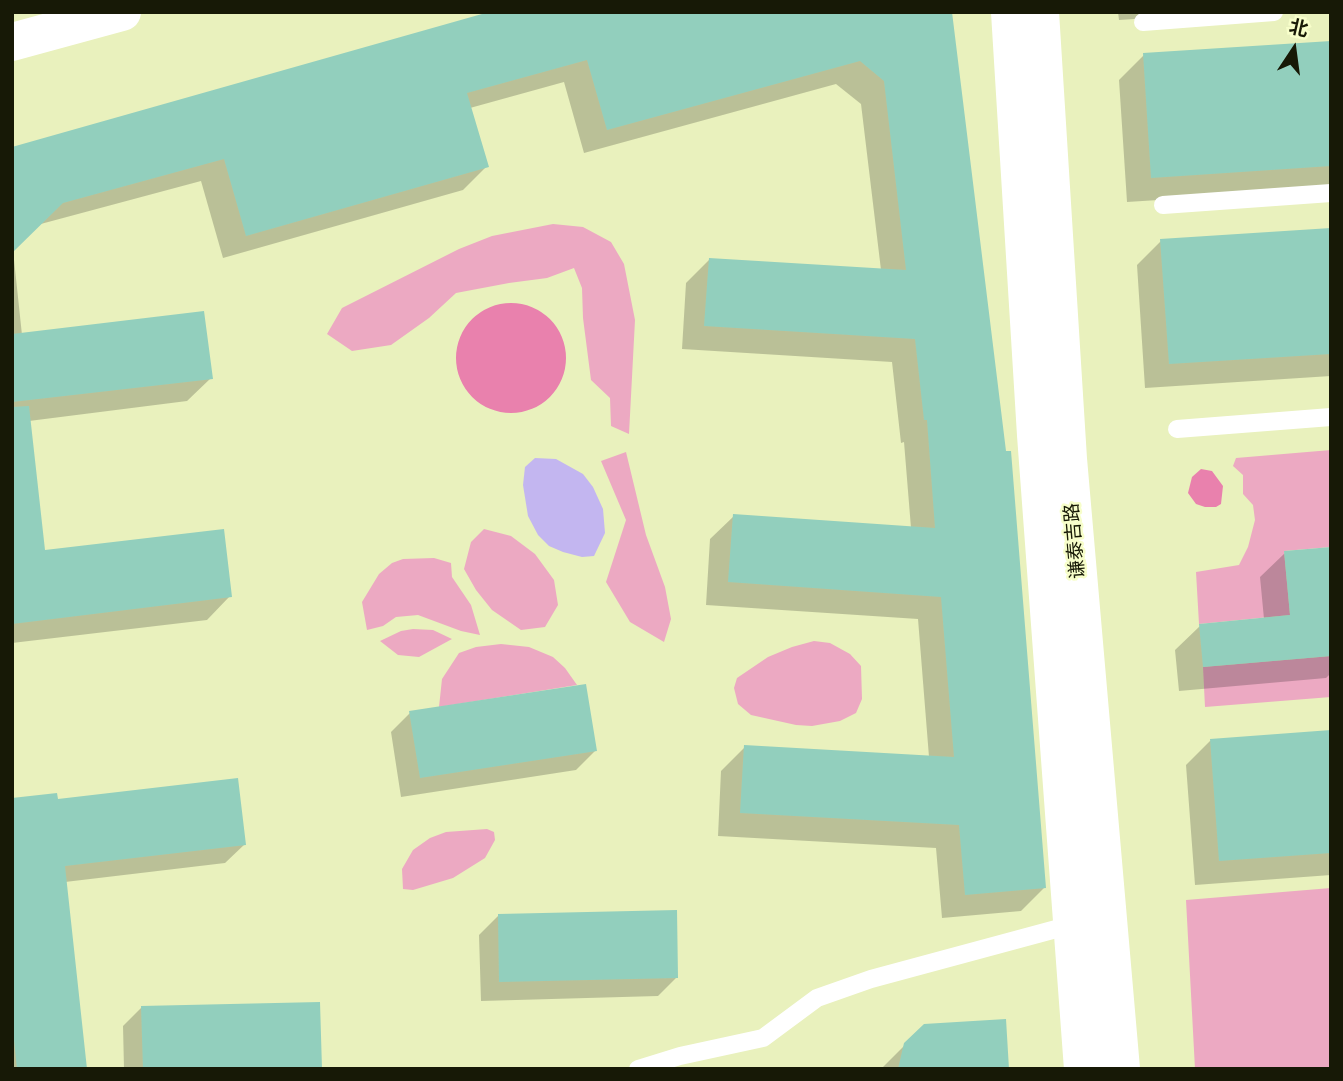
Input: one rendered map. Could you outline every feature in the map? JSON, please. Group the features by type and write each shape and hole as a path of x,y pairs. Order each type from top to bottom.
{"street":[{"path":"12,42 122,12"},
{"name":"谦泰吉路","path":"1010,12 1036,435 1083,1069"},
{"name":"谦泰吉路","path":"1040,12 1068,459 1121,1069"}],"lane":[{"path":"1143,22 1274,12"},
{"path":"1163,205 1331,193"},
{"path":"1177,429 1331,417"},
{"path":"638,1069 680,1056 763,1038 817,998 871,979 1071,925"}],"shaded area":[{"path":"553,224 583,227 611,242 624,264 635,320 629,434 611,426 610,398 591,380 582,288 574,268 547,278 456,293 429,318 391,345 352,351 327,334 342,308 459,249 492,236"},
{"path":"511,303 532,307 550,319 562,337 566,358 562,379 550,397 532,409 511,413 490,409 472,397 460,379 456,358 460,337 472,319 490,307"},
{"path":"1331,450 1331,547 1284,551 1290,615 1199,624 1196,572 1239,565 1248,547 1255,520 1253,505 1243,494 1243,475 1233,466 1236,458"},
{"path":"626,452 646,535 665,587 671,619 664,642 630,622 606,582 626,520 601,461"},
{"path":"535,458 556,459 583,474 593,487 603,509 605,533 594,556 582,557 563,552 549,546 538,535 528,516 523,485 525,467"},
{"path":"1201,469 1212,471 1223,486 1221,504 1216,507 1196,504 1188,493 1192,477"},
{"path":"484,529 511,536 535,554 554,580 558,605 545,627 521,630 492,610 476,590 464,569 471,542"},
{"path":"434,558 451,563 452,577 471,605 480,635 418,615 396,617 383,626 367,630 362,602 379,574 392,563 403,559"},
{"path":"433,630 452,639 419,657 398,655 380,641 401,631"},
{"path":"814,641 830,643 850,654 861,666 862,699 856,713 840,721 812,726 796,725 751,715 738,704 734,688 737,678 768,657"},
{"path":"501,644 529,647 553,657 577,685 439,707 442,679 459,653 476,647"},
{"path":"1331,656 1331,697 1205,707 1203,667"},
{"path":"487,829 494,832 495,840 485,858 453,878 413,890 403,889 402,869 413,850 430,838 446,832"},
{"path":"1331,888 1331,1069 1195,1069 1186,900"}],"building":[{"path":"489,12 952,12 1006,451 1011,451 1046,888 965,895 959,825 740,813 744,745 954,757 941,597 728,582 733,514 935,528 927,420 924,420 915,339 704,326 709,258 906,270 884,81 860,61 607,130 587,60 467,93 489,167 246,236 224,159 63,203 12,253 12,147"},
{"path":"1331,41 1331,166 1151,178 1143,53"},
{"path":"1331,228 1331,354 1169,364 1160,239"},
{"path":"204,311 213,379 12,402 12,334"},
{"path":"29,406 45,550 224,529 232,597 12,624 12,407"},
{"path":"1331,547 1331,656 1203,667 1199,624 1290,615 1284,551"},
{"path":"586,684 597,751 420,778 409,711"},
{"path":"1331,730 1331,853 1219,861 1210,739"},
{"path":"238,778 246,845 65,866 87,1069 17,1069 12,1020 12,798 57,793 58,799"},
{"path":"677,910 678,978 499,982 498,914"},
{"path":"320,1002 322,1069 143,1069 141,1006"},
{"path":"1006,1019 1009,1069 898,1069 904,1043 924,1024"}]}
